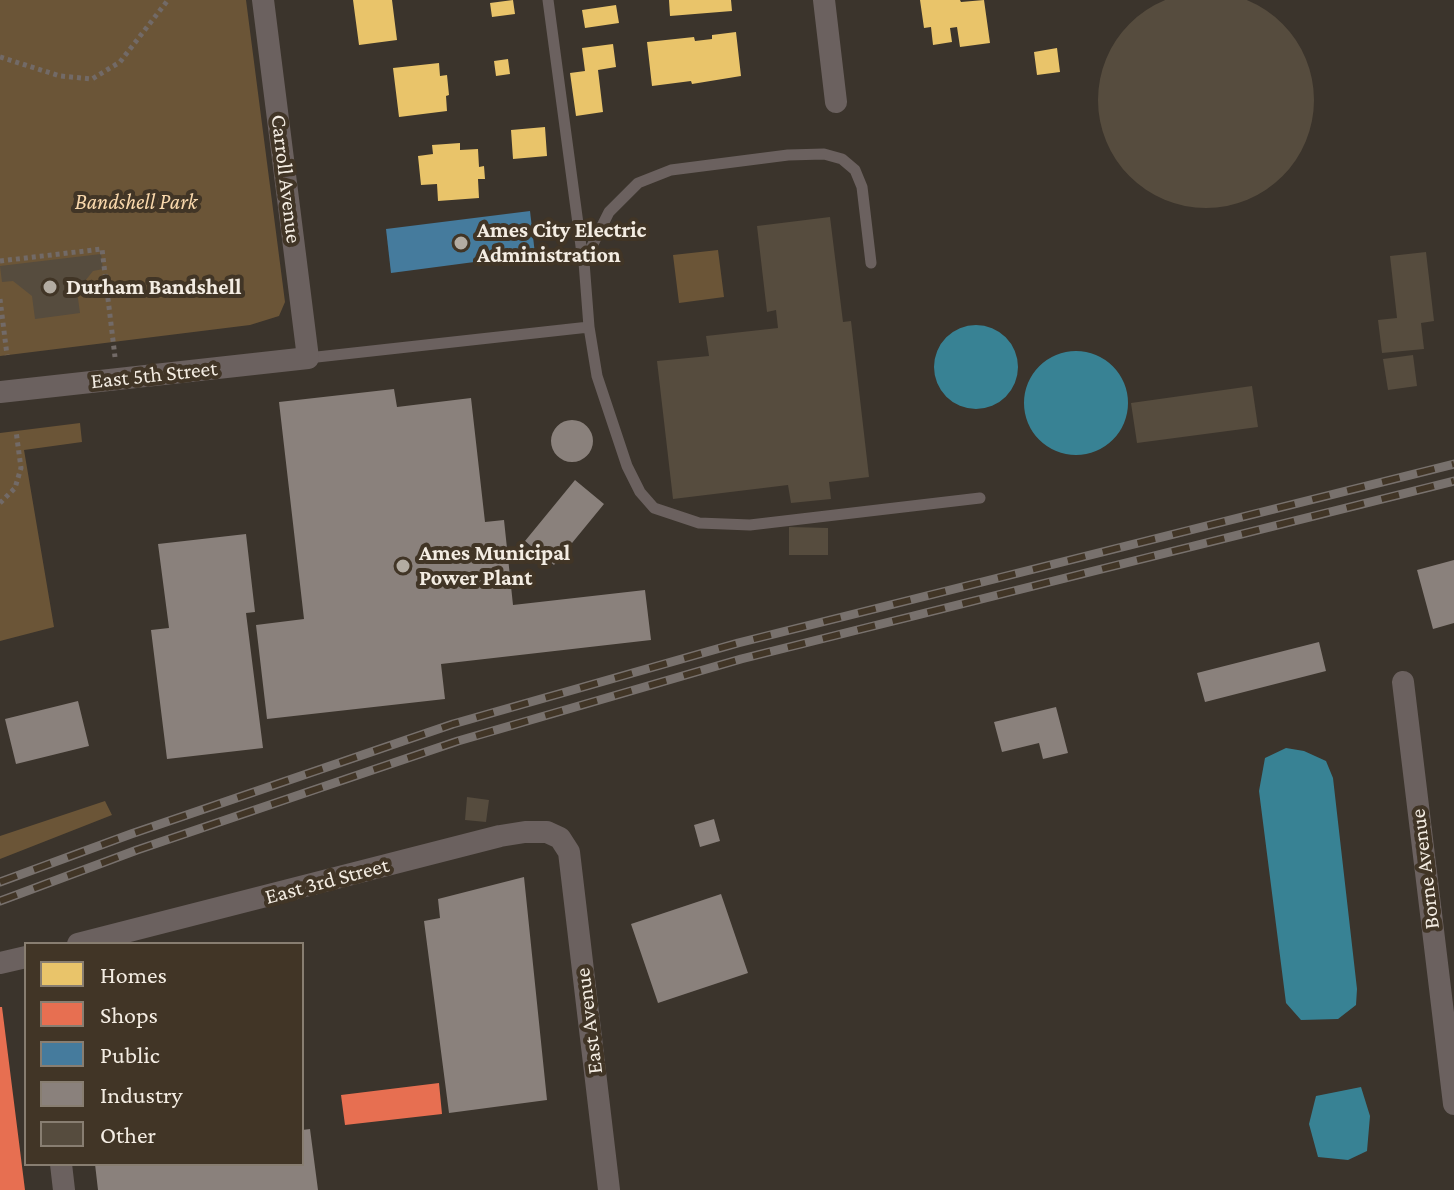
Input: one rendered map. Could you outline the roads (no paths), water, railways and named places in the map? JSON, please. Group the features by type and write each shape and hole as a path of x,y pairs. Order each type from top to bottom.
{"street":[{"name":"Carroll Avenue","path":"263,0 308,358"},
{"path":"824,0 836,102"},
{"name":"East 5th Street","path":"0,392 308,358"},
{"name":"Borne Avenue","path":"1403,682 1454,1104"},
{"name":"East 3rd Street","path":"86,942 500,836 547,832 560,838 569,852"},
{"name":"East Avenue","path":"569,852 609,1190"},
{"path":"0,963 24,957"},
{"path":"61,1166 64,1190"}],"lane":[{"path":"548,0 597,376 627,466 640,492 654,508 699,523 750,525 980,498"},
{"path":"584,262 609,212 638,183 671,170 812,153 842,159 855,170 862,187 871,263"},
{"path":"308,358 589,327"}],"water":[{"path":"968,325 984,325 1000,332 1011,343 1018,367 1015,383 1006,397 984,409 968,409 952,402 941,391 934,375 934,359 941,343 952,332"},
{"path":"1076,351 1096,355 1113,366 1124,383 1128,403 1124,423 1113,440 1096,451 1076,455 1056,451 1039,440 1028,423 1024,403 1028,383 1039,366 1056,355"},
{"path":"1286,748 1304,751 1326,761 1333,778 1357,989 1356,1005 1338,1019 1301,1020 1286,1003 1259,791 1265,758"},
{"path":"1361,1087 1370,1116 1367,1151 1348,1160 1318,1157 1309,1124 1316,1096"}],"railway":[{"path":"0,882 453,724 738,643 1454,464"},
{"path":"0,901 137,850 458,741 741,659 1454,481"}],"place":[{"name":"Ames City Electric Administration","path":"461,243"},
{"name":"Durham Bandshell","path":"50,287"},
{"name":"Ames Municipal Power Plant","path":"403,566"}],"park label":[{"name":"Bandshell Park","path":"136,202"}]}
